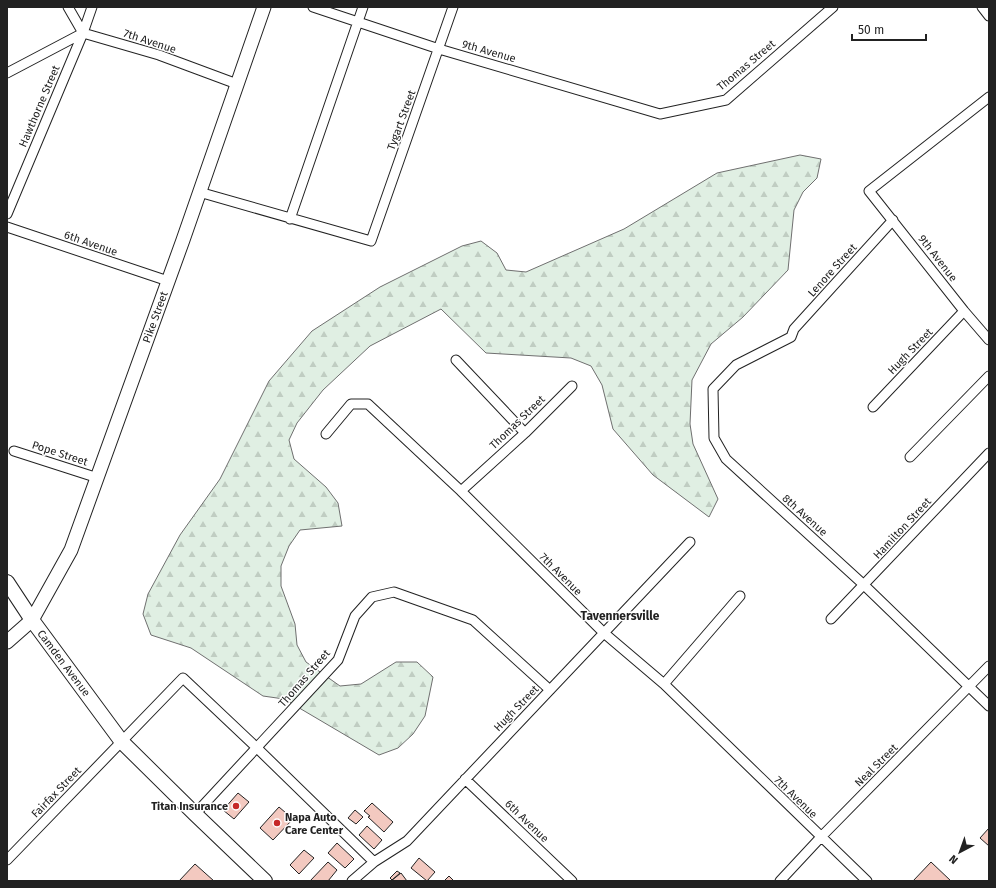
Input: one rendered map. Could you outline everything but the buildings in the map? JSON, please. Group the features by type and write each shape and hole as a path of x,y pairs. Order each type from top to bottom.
{"main road":[{"name":"Pike Street","path":"7,642 32,620 71,550 98,478 264,7"},
{"name":"Camden Avenue","path":"7,582 32,620 122,742 265,881"}],"street":[{"path":"7,73 83,32 68,7"},
{"name":"Hawthorne Street","path":"7,214 92,7"},
{"name":"9th Avenue","path":"313,7 359,21 439,49 660,114"},
{"path":"199,192 290,219 363,7"},
{"name":"Tygart Street","path":"290,219 371,241 453,7"},
{"name":"Thomas Street","path":"660,114 726,100 833,7"},
{"path":"982,7 989,16"},
{"name":"7th Avenue","path":"83,32 159,55 237,84"},
{"name":"9th Avenue","path":"989,97 869,191 964,312 989,340"},
{"name":"Lenore Street","path":"791,337 794,329 893,220"},
{"name":"6th Avenue","path":"7,227 168,281"},
{"name":"Hugh Street","path":"872,407 964,312"},
{"name":"8th Avenue","path":"791,337 736,365 713,389 714,438 726,459 864,585 989,706"},
{"path":"456,360 525,433"},
{"path":"910,457 989,376"},
{"name":"Thomas Street","path":"461,491 525,433 572,386"},
{"name":"7th Avenue","path":"326,434 351,404 368,404 461,491 604,634 664,684 867,881"},
{"name":"Pope Street","path":"14,451 98,478"},
{"name":"Hamilton Street","path":"831,619 989,453"},
{"name":"Hugh Street","path":"352,881 374,862 407,841 690,542"},
{"name":"Thomas Street","path":"195,814 338,660 355,616 372,597 394,592 473,620 550,690"},
{"path":"664,684 740,596"},
{"name":"Neal Street","path":"780,881 821,837 989,666"},
{"path":"122,742 183,678 374,862"},
{"name":"Fairfax Street","path":"7,860 122,742"},
{"name":"6th Avenue","path":"465,779 572,881"}],"green space":[{"path":"800,155 821,159 817,178 803,192 794,210 788,270 743,317 711,344 692,380 690,424 693,444 718,499 709,517 653,475 613,429 602,385 591,366 571,358 486,353 441,309 370,346 323,390 297,423 289,440 294,459 326,487 338,503 342,526 300,530 289,546 281,566 281,586 295,624 297,645 306,662 340,686 361,684 396,662 417,662 433,677 425,716 413,734 398,748 379,755 284,699 263,696 191,648 151,635 143,614 148,594 180,535 220,479 269,381 312,331 380,287 462,246 481,241 497,253 506,270 526,272 624,229 717,173"}],"place":[{"name":"Titan Insurance","path":"236,806"},
{"name":"Napa Auto Care Center","path":"277,823"}],"district":[{"name":"Tavennersville","path":"620,616"}]}
